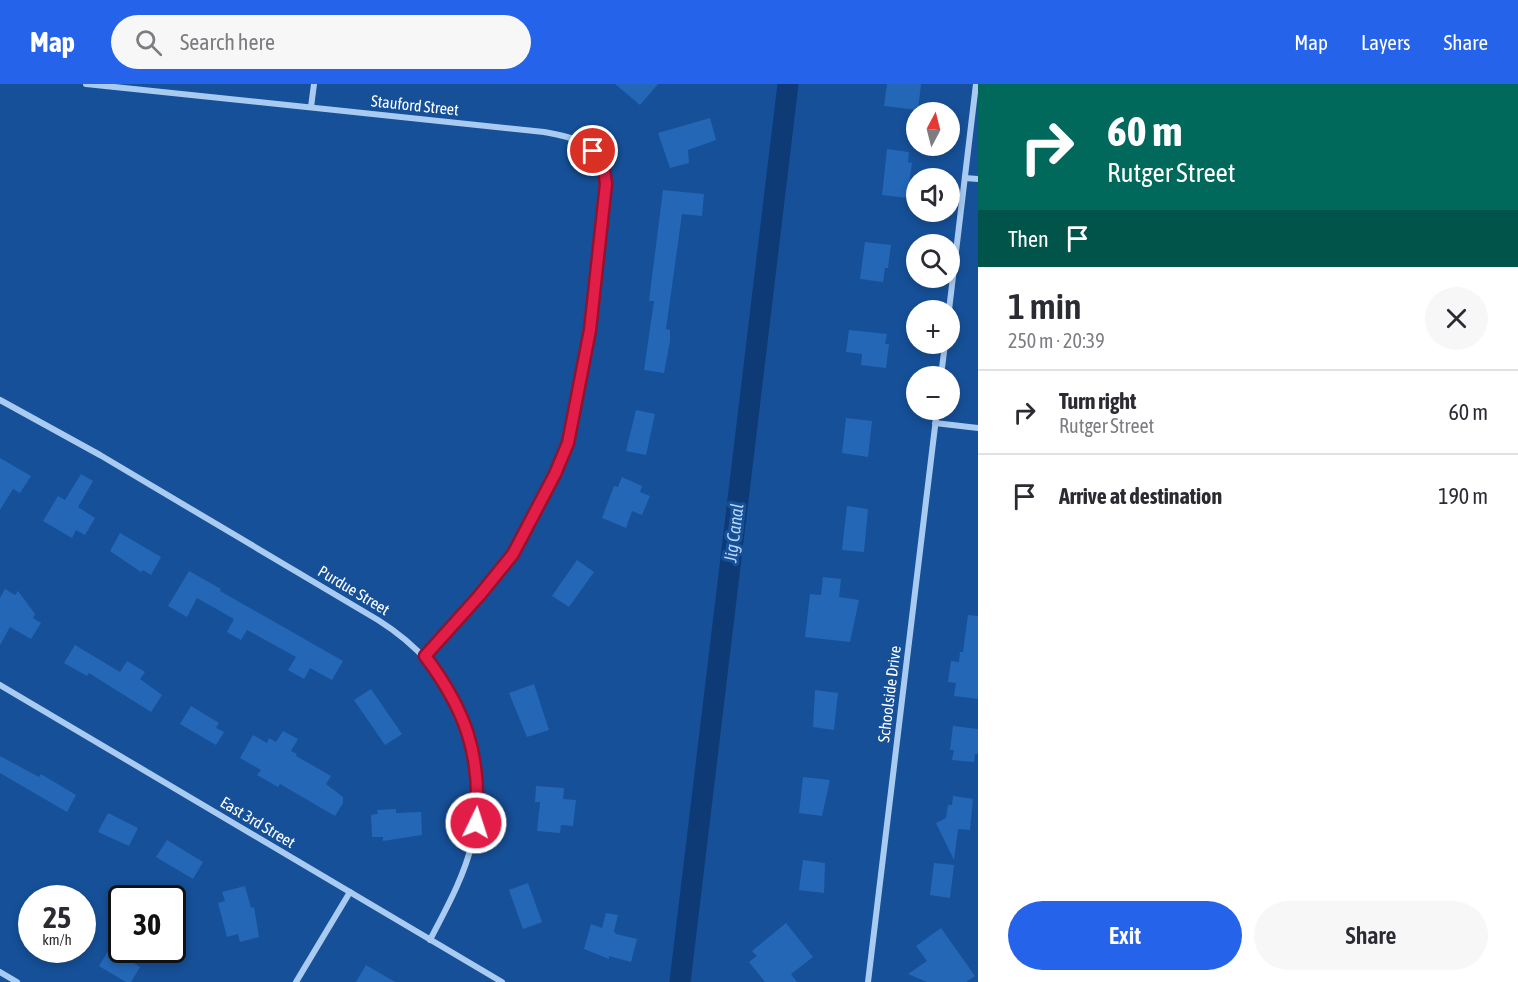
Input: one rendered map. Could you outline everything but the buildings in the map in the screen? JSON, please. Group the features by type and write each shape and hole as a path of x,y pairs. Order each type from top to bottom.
{"street":[{"name":"Stauford Street","path":"86,84 555,134 588,145 603,162 606,184 590,330 568,443 555,474 513,554 425,656"},
{"path":"311,107 314,84"},
{"path":"950,300 976,84"},
{"path":"965,178 978,179"},
{"name":"Purdue Street","path":"0,400 100,455 378,620 402,635 425,656 444,681 467,726 473,751 478,798 471,846 455,890 430,940"},
{"name":"Schoolside Drive","path":"868,982 935,420"},
{"path":"935,423 978,428"},
{"name":"East 3rd Street","path":"0,685 502,982"},
{"path":"296,982 350,892"},
{"path":"0,972 16,982"}],"waterway":[{"name":"Jig Canal","path":"680,982 788,84"}],"route":[{"path":"476,823 477,777 467,726 444,681 425,656 513,554 555,474 568,443 590,330 606,184 603,162 593,151"}]}
